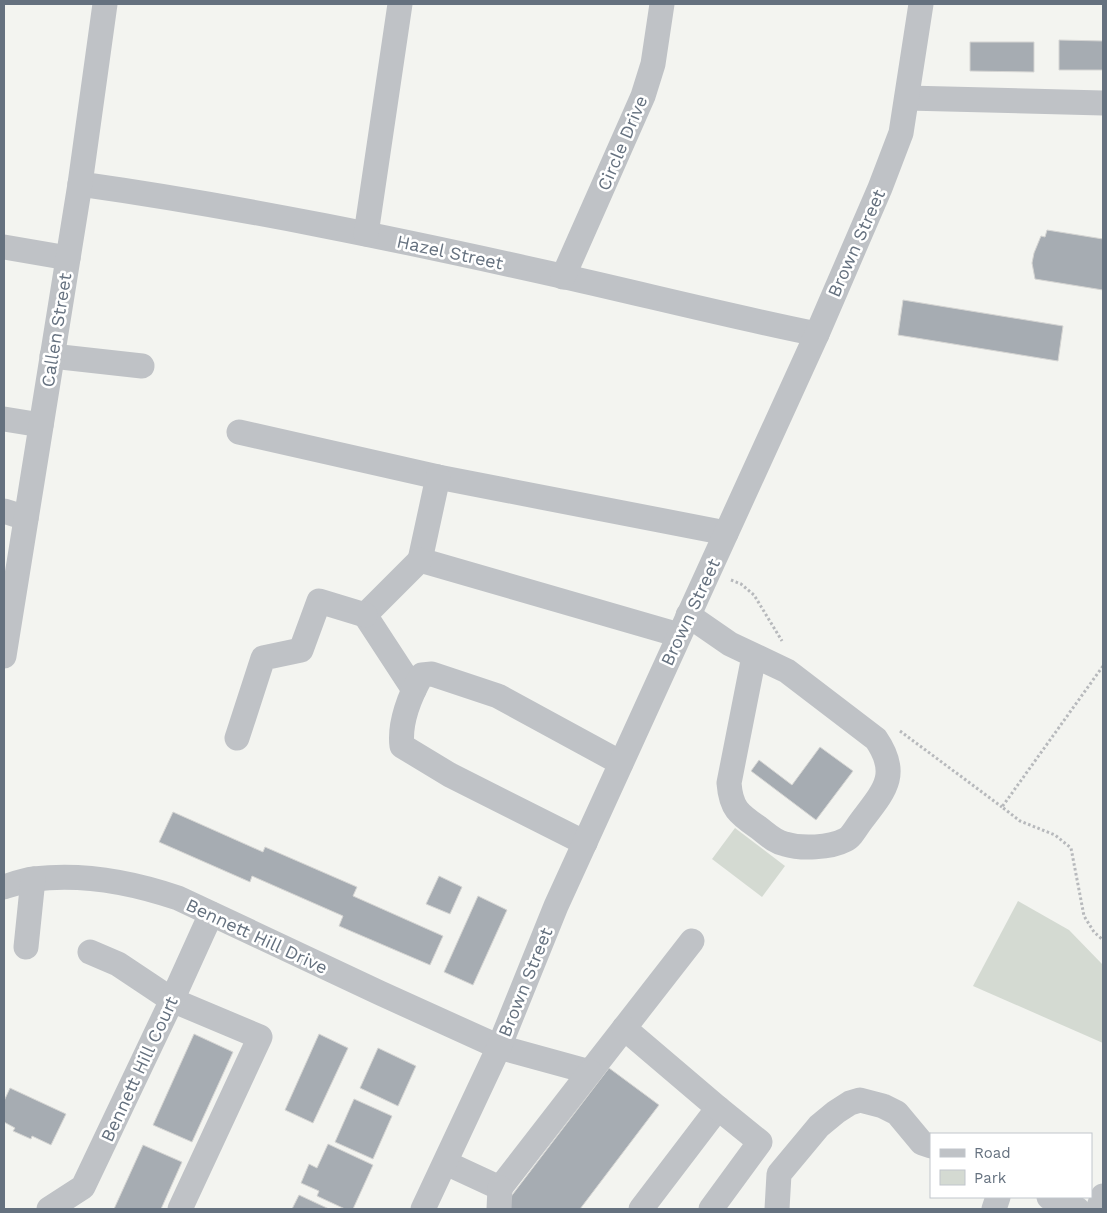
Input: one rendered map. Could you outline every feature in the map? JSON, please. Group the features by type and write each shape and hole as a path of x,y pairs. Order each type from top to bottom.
{"street":[{"name":"Callen Street","path":"4,656 15,515 41,424 80,184 105,4"},
{"path":"366,234 400,4"},
{"name":"Circle Drive","path":"563,276 643,96 653,64 662,4"},
{"name":"Brown Street","path":"423,1209 499,1047 556,906 817,334 880,188 901,133 921,4"},
{"path":"907,98 1103,102"},
{"name":"Hazel Street","path":"80,184 265,214 366,234 563,276 817,334"},
{"path":"4,247 68,258"},
{"path":"52,356 142,366"},
{"path":"4,419 41,424"},
{"path":"239,432 438,477 726,533"},
{"path":"365,615 420,560 438,477"},
{"path":"420,560 684,625 730,644 786,671 876,738 885,752 889,765 888,780 875,802 847,839 828,846 785,844 774,839 740,815 730,799 729,783 754,656"},
{"path":"237,738 263,658 301,650 318,601 365,615 414,690"},
{"path":"585,843 450,774 402,746 401,735 414,690 422,675 432,674 498,696 621,763"},
{"name":"Bennett Hill Drive","path":"4,887 32,879 75,877 113,880 154,890 178,898 499,1047 590,1072"},
{"path":"26,947 32,879"},
{"name":"Bennett Hill Court","path":"49,1209 83,1187 211,914"},
{"path":"446,1163 500,1198 590,1072 692,941"},
{"path":"90,952 118,964 172,1000 260,1037 180,1209"},
{"path":"624,1028 760,1142 711,1209"},
{"path":"777,1209 779,1174 820,1126 850,1103 860,1100 897,1113 922,1142 930,1146"},
{"path":"641,1209 718,1108"},
{"path":"1098,1209 1103,1196"},
{"path":"1051,1198 1077,1209"}],"path":[{"path":"1103,666 1002,807 1020,822 1055,835 1071,848 1084,916 1094,932 1103,940"}],"green space":[{"path":"735,828 785,866 762,897 712,859"},
{"path":"1018,901 1069,930 1103,965 1103,1043 973,986"}],"building":[{"path":"1059,40 1103,41 1103,70 1059,70"},
{"path":"970,42 1034,42 1034,72 970,71"},
{"path":"1047,230 1103,239 1103,290 1035,279 1032,263 1034,253 1041,236 1045,237"},
{"path":"903,300 1063,326 1058,361 898,335"},
{"path":"820,747 853,771 816,820 751,771 759,760 792,785"},
{"path":"173,812 263,852 265,847 357,887 353,896 443,936 430,965 339,926 343,916 252,876 250,882 159,842"},
{"path":"439,876 462,887 450,914 426,904"},
{"path":"478,896 507,910 473,985 444,972"},
{"path":"194,1034 233,1052 192,1142 153,1125"},
{"path":"319,1034 348,1048 313,1123 285,1110"},
{"path":"378,1048 416,1066 398,1106 360,1088"},
{"path":"609,1068 659,1105 580,1209 507,1209 503,1207"},
{"path":"10,1088 66,1114 51,1145 32,1136 31,1139 13,1131 15,1128 4,1122 4,1101"},
{"path":"354,1099 392,1116 373,1159 335,1142"},
{"path":"328,1144 373,1165 353,1209 345,1209 317,1196 319,1191 301,1183 309,1164 317,1168"},
{"path":"143,1145 182,1162 161,1209 114,1209"},
{"path":"299,1195 329,1209 292,1209"}]}
